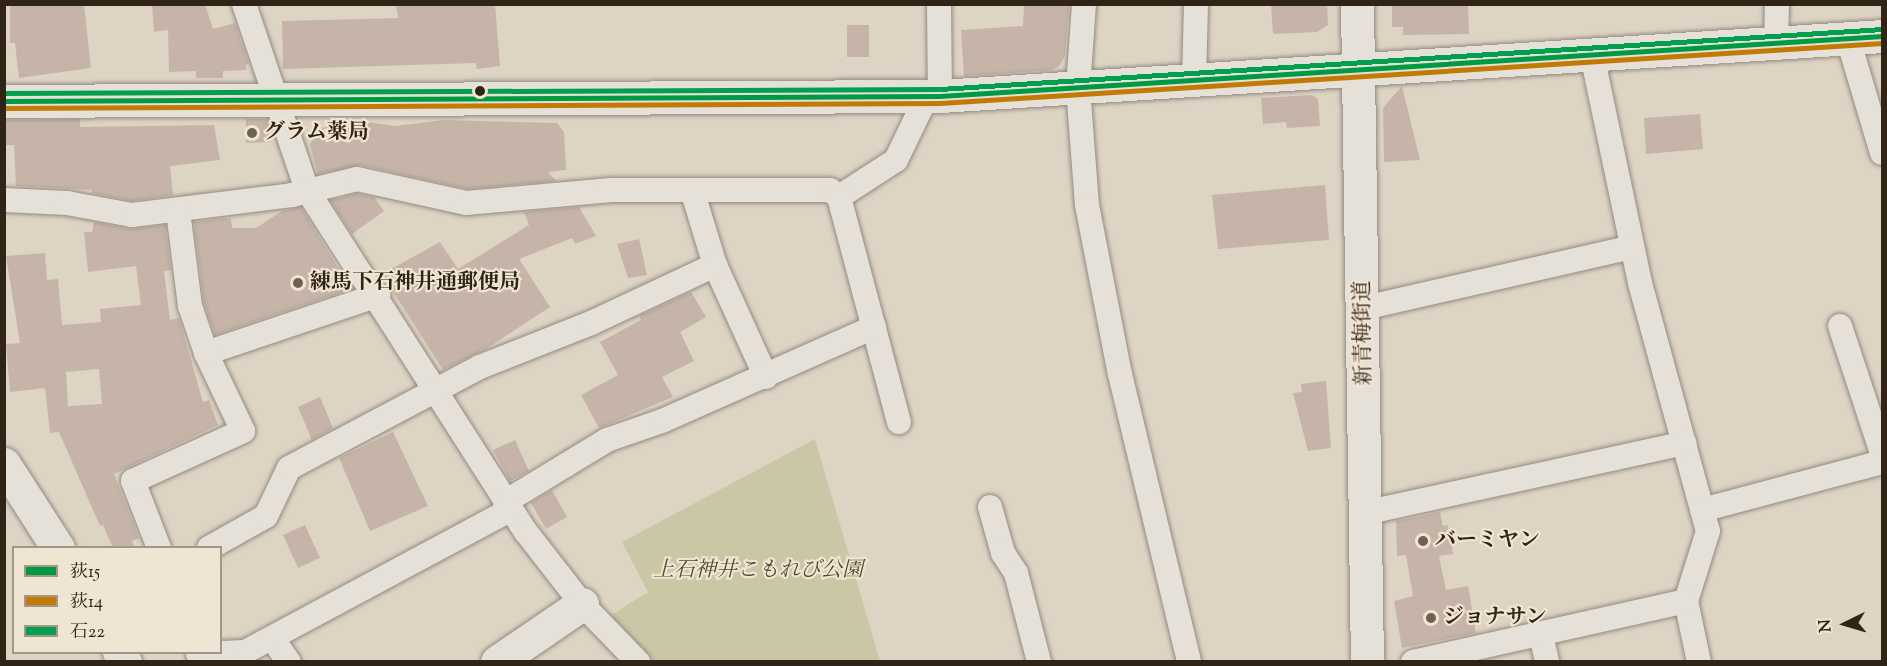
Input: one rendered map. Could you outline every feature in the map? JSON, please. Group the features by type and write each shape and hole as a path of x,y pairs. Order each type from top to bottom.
{"main road":[{"name":"新青梅街道","path":"1358,4 1364,308 1367,662"},
{"path":"4,101 934,96 1359,71 1882,36"},
{"path":"4,464 57,546"},
{"path":"497,662 582,604"}],"street":[{"path":"244,4 307,190 378,295 508,506 582,604 638,662"},
{"path":"839,197 896,160 934,96 939,4"},
{"path":"1084,4 1078,88 1087,205 1101,289 1189,662"},
{"path":"1194,81 1196,4"},
{"path":"1776,44 1777,4"},
{"path":"1848,39 1882,153"},
{"path":"1592,55 1632,248 1708,531 1686,601 1699,662"},
{"path":"4,200 67,203 132,215 292,195 357,179 466,203 611,190 830,190 839,197 898,422"},
{"path":"692,190 716,265 766,377"},
{"path":"158,546 133,481 243,431 206,353 190,306 178,211"},
{"path":"1364,308 1632,248"},
{"path":"213,546 266,516 289,468 434,389 591,323 716,265"},
{"path":"206,353 378,295"},
{"path":"1840,326 1882,453"},
{"path":"222,653 246,652 272,638 508,506 607,440 662,422 874,327"},
{"path":"1364,513 1684,443"},
{"path":"1702,510 1882,462"},
{"path":"990,507 1004,553 1016,573 1039,662"},
{"path":"1413,662 1686,601"},
{"path":"1541,634 1547,662"},
{"path":"272,638 289,662"}],"green space":[{"name":"上石神井こもれび公園","path":"815,439 880,661 654,661 611,615 648,592 622,542"}],"building":[{"path":"10,4 84,4 91,68 19,78 15,43 10,43"},
{"path":"152,4 205,4 213,29 235,23 249,64 246,64 246,70 223,71 223,78 196,78 196,71 169,72 168,30 154,32"},
{"path":"396,4 495,4 500,66 477,69 476,63 283,69 282,21 398,18"},
{"path":"1024,4 1069,6 1065,55 1060,65 1053,70 964,76 961,30 1023,26"},
{"path":"1271,4 1327,4 1328,25 1317,32 1273,34"},
{"path":"1392,4 1468,4 1469,34 1403,35 1403,27 1392,27"},
{"path":"847,25 869,25 869,57 847,57"},
{"path":"1402,86 1420,160 1384,162 1383,108"},
{"path":"1312,95 1318,99 1320,126 1287,128 1286,122 1263,124 1261,98"},
{"path":"1700,114 1703,149 1646,154 1644,118"},
{"path":"80,119 80,127 214,125 220,160 170,166 173,195 132,201 92,193 92,190 16,186 14,145 4,145 4,120"},
{"path":"246,119 268,119 270,142 246,143"},
{"path":"444,120 557,123 564,132 566,170 548,172 556,181 467,189 360,165 318,174 310,144 321,128 360,121 395,126"},
{"path":"1325,185 1329,240 1218,249 1212,195"},
{"path":"357,194 374,197 384,211 352,234 330,200"},
{"path":"301,207 351,289 215,335 204,303 194,222 224,218 231,219 232,228 256,228 282,211"},
{"path":"579,207 596,236 575,244 572,238 519,259 550,307 486,349 443,370 382,274 440,242 458,269 529,225 524,212"},
{"path":"94,222 130,229 165,225 171,270 164,271 170,320 179,318 203,402 209,400 218,425 114,474 139,538 132,541 134,546 112,546 103,525 100,526 59,432 50,433 45,388 10,392 6,344 20,343 6,256 45,253 47,280 58,279 62,325 101,322 100,309 141,305 136,266 88,272 84,232 92,232","holes":["99,369 102,404 68,406 66,372"]},
{"path":"639,239 647,275 628,278 617,244"},
{"path":"691,292 706,317 680,332 694,361 662,377 673,397 599,428 581,395 618,375 600,342 641,320 639,316"},
{"path":"1326,381 1331,448 1308,451 1293,393 1302,392 1301,384"},
{"path":"320,397 333,428 312,440 298,407"},
{"path":"393,432 428,506 370,531 339,458"},
{"path":"515,440 529,471 510,481 493,450"},
{"path":"552,490 567,517 546,529 531,503"},
{"path":"1440,512 1443,526 1448,525 1453,554 1439,556 1446,590 1468,586 1476,633 1402,648 1394,601 1413,596 1406,555 1397,556 1396,521"},
{"path":"305,525 320,558 298,568 283,535"}],"transit line":[{"name":"石22","path":"4,93 940,89 1882,29"},
{"name":"荻15","path":"4,101 940,96 1882,36"},
{"name":"荻14","path":"4,108 940,103 1882,43"}],"place":[{"name":"グラム薬局","path":"252,133"},
{"name":"練馬下石神井通郵便局","path":"298,283"},
{"name":"バーミヤン","path":"1423,541"},
{"name":"ジョナサン","path":"1431,618"}]}
